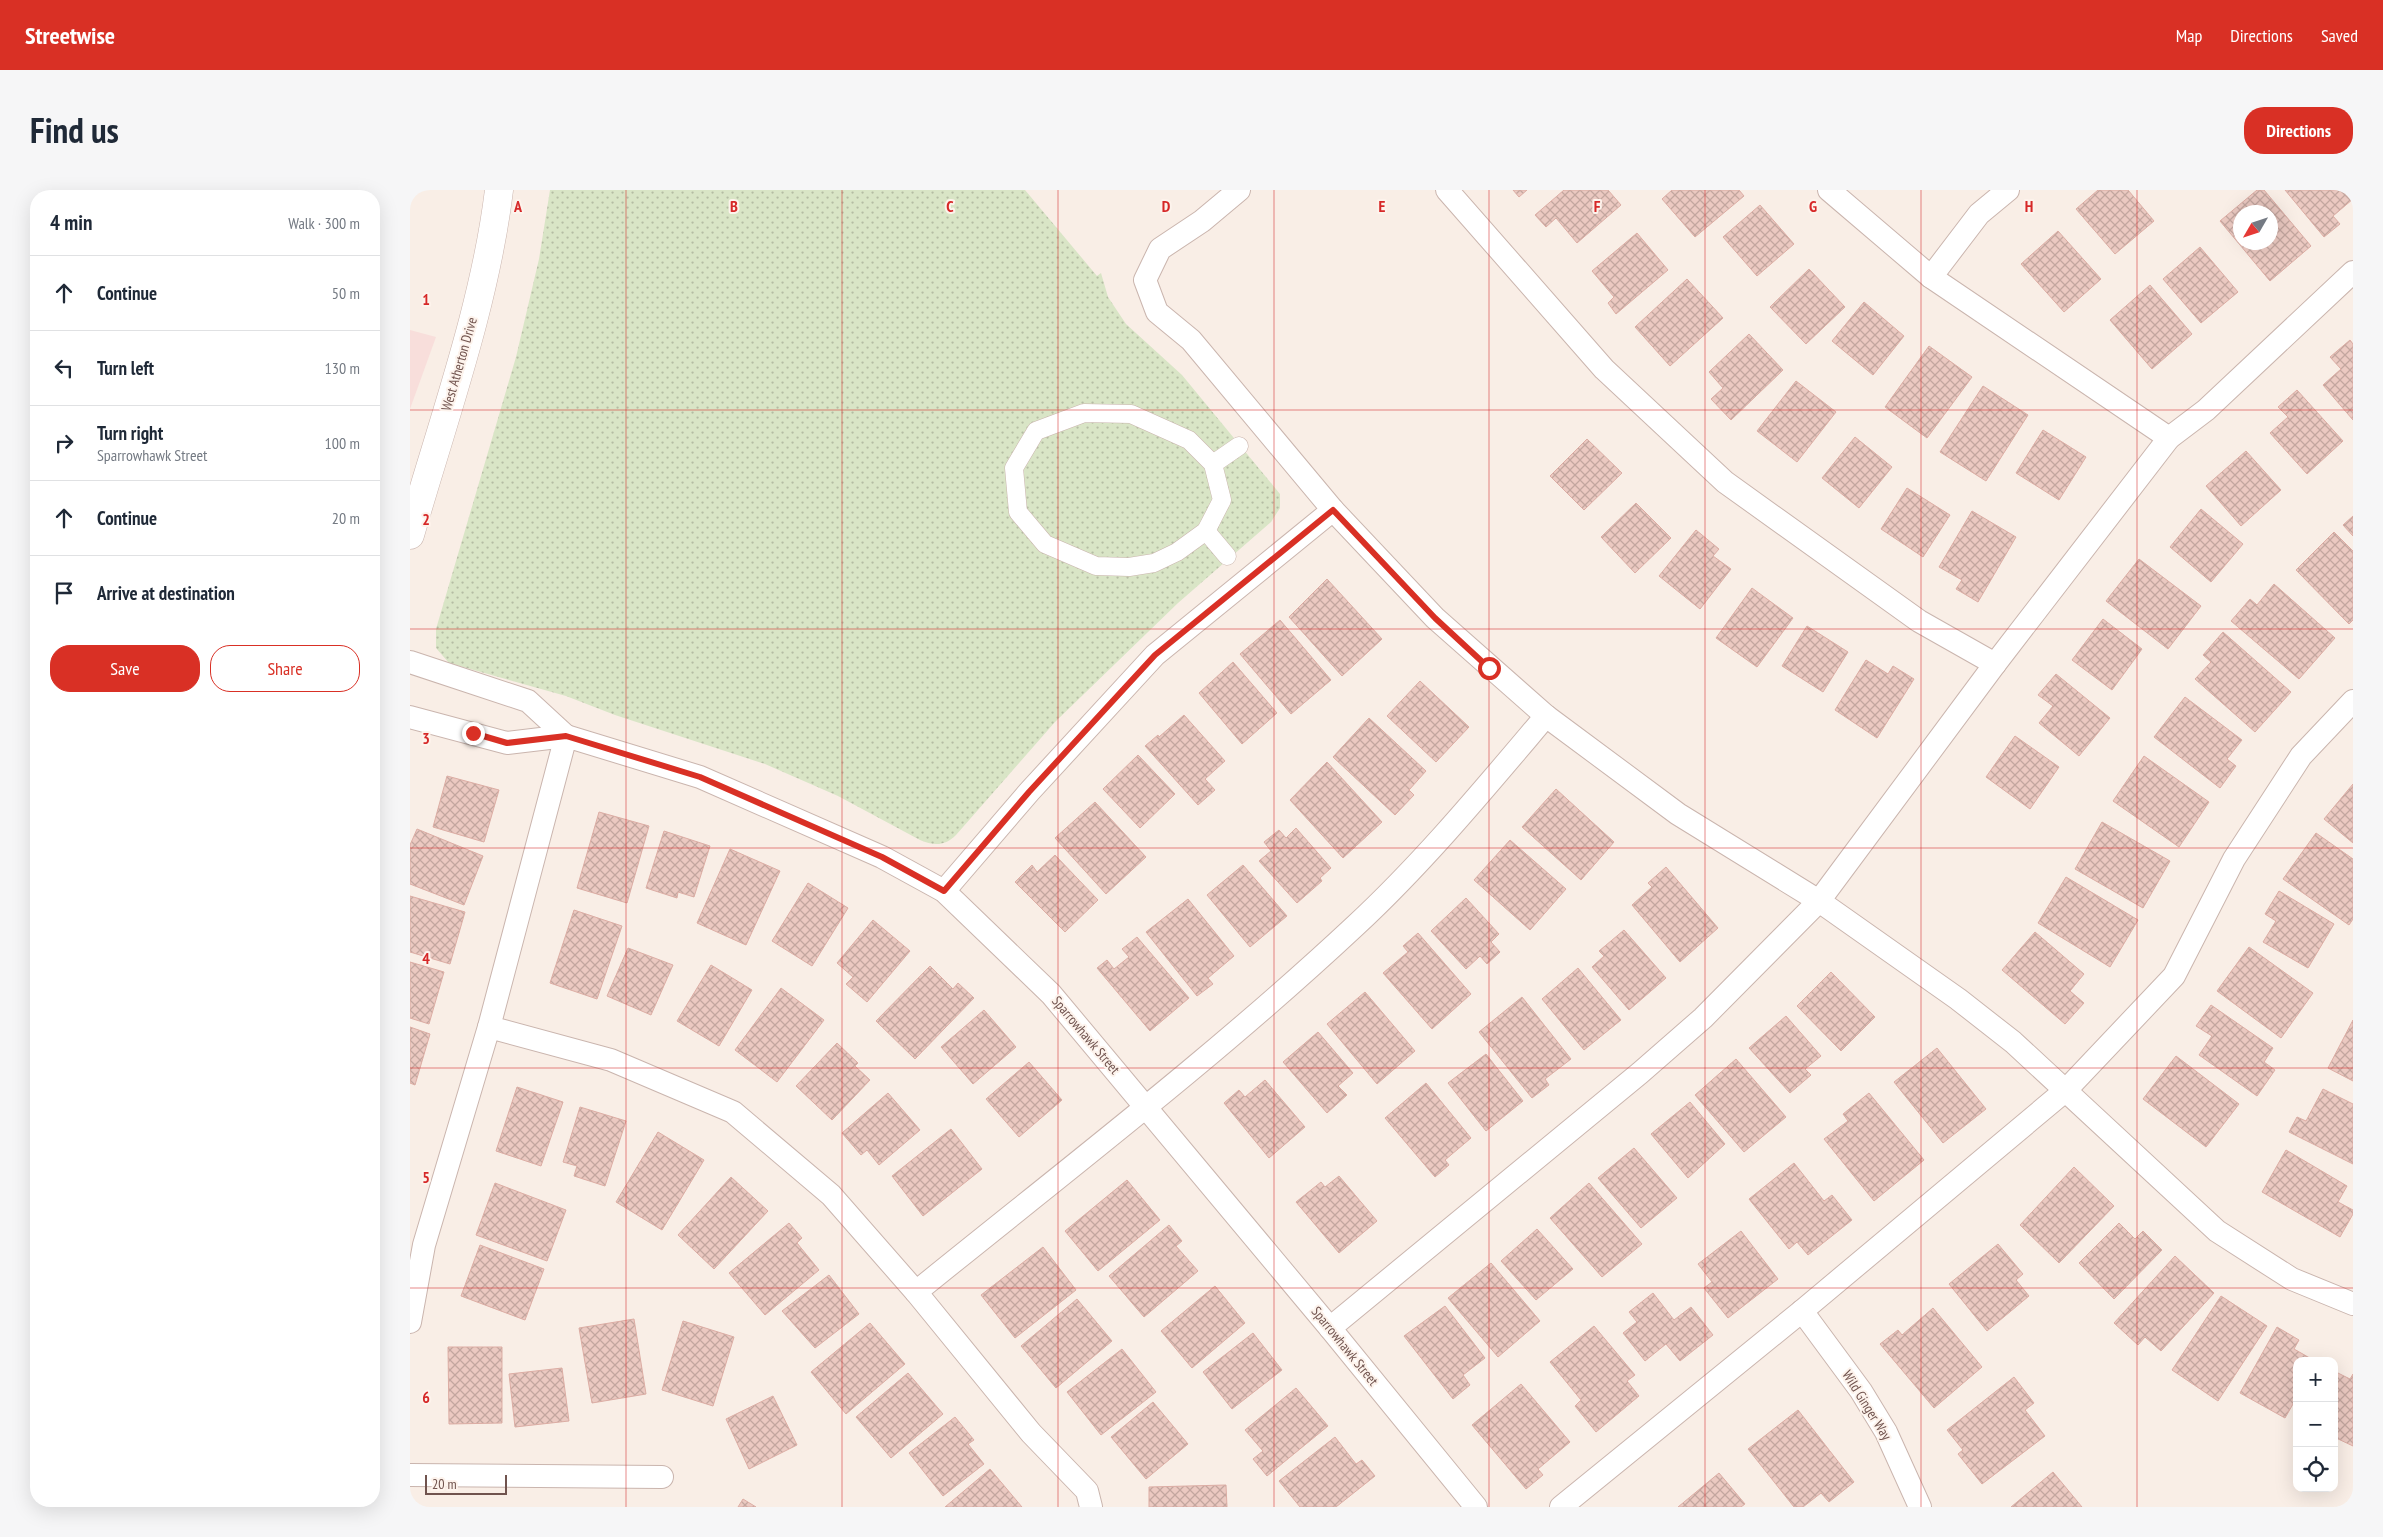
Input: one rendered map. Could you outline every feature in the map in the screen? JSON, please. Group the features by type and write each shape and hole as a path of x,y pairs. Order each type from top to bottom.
{"street":[{"name":"West Atherton Drive","path":"410,535 481,290 495,222 499,190"},
{"path":"1239,190 1202,221 1160,249 1145,280 1157,312 1191,340 1333,510 1435,618 1546,716 1678,814 1819,901 1958,999 2013,1042 2217,1231 2292,1279 2353,1304"},
{"path":"1447,190 1604,369 1725,482 1920,621 1995,664"},
{"path":"1829,190 1932,277 2169,438"},
{"path":"1932,277 1979,214 2008,190"},
{"path":"1330,1328 1640,1073 1703,1018 1819,901 1995,664 2169,438 2206,410 2353,272"},
{"path":"1084,413 1131,414 1189,440 1212,464 1222,500 1206,531 1177,552 1154,563 1129,567 1096,566 1045,544 1018,512 1014,468 1036,431 1084,413"},
{"path":"1212,464 1239,446"},
{"path":"944,891 1029,792 1155,655 1333,510"},
{"path":"1206,531 1227,556"},
{"path":"410,662 475,681 528,701 566,736"},
{"path":"1561,1507 1802,1311 2066,1090 2174,976 2234,859 2301,756 2353,701"},
{"path":"916,1292 1252,1018 1357,925 1454,824 1546,716"},
{"path":"410,717 507,743 566,736"},
{"path":"410,1322 424,1245 489,1027 566,736"},
{"name":"Sparrowhawk Street","path":"566,736 700,777 882,857 944,891 1051,994 1330,1328 1476,1507"},
{"path":"489,1027 611,1060 733,1112 831,1195 916,1292 1031,1433 1088,1491 1090,1507"},
{"name":"Wild Ginger Way","path":"1802,1311 1861,1391 1886,1432 1920,1507"},
{"path":"410,1475 662,1477"}],"shaded area":[{"path":"410,330 436,337 410,409"}],"green space":[{"path":"550,190 1025,190 1097,276 1101,273 1108,297 1126,324 1182,375 1280,494 1280,508 1271,522 1178,603 1055,722 952,839 939,844 920,840 838,796 765,764 615,715 566,696 449,663 436,648 436,629 516,357 539,259"}],"building":[{"path":"1513,190 1527,190 1519,197"},
{"path":"1564,190 1608,190 1621,205 1577,243 1556,218 1546,227 1535,215"},
{"path":"1672,190 1739,190 1744,196 1695,237 1662,199"},
{"path":"2098,190 2128,190 2154,221 2115,254 2076,209"},
{"path":"2257,190 2264,190 2277,205 2239,205"},
{"path":"2285,190 2353,190 2353,199 2333,216 2340,224 2324,237"},
{"path":"1760,205 1794,244 1757,276 1723,237"},
{"path":"2278,207 2311,246 2270,281 2244,250 2278,250"},
{"path":"2233,210 2233,237 2220,221"},
{"path":"2058,231 2101,279 2064,312 2021,264"},
{"path":"1637,233 1668,270 1616,314 1608,303 1614,297 1592,271"},
{"path":"2200,247 2238,292 2201,323 2163,279"},
{"path":"1809,269 1845,307 1806,344 1770,307"},
{"path":"1687,279 1723,318 1670,366 1635,327"},
{"path":"2150,285 2192,334 2152,369 2110,320"},
{"path":"1864,302 1904,336 1873,375 1832,341"},
{"path":"1749,334 1783,370 1731,420 1711,399 1723,388 1709,372"},
{"path":"2350,340 2353,344 2353,420 2323,385 2341,369 2330,357"},
{"path":"1929,346 1972,377 1927,438 1885,407"},
{"path":"1796,381 1836,412 1797,462 1757,431"},
{"path":"1983,386 2028,415 1986,481 1940,452"},
{"path":"2297,390 2343,441 2307,474 2270,433 2288,417 2278,407"},
{"path":"2043,430 2086,457 2059,500 2016,473"},
{"path":"1855,437 1892,467 1859,508 1822,478"},
{"path":"1587,439 1622,473 1584,510 1550,476"},
{"path":"2246,451 2281,490 2241,526 2206,486"},
{"path":"1907,488 1950,515 1923,557 1881,529"},
{"path":"1636,503 1671,538 1635,573 1601,537"},
{"path":"2201,509 2243,544 2211,582 2170,547"},
{"path":"1972,511 2016,537 1978,602 1956,589 1962,580 1939,567"},
{"path":"2353,516 2353,536 2343,525"},
{"path":"1696,530 1719,549 1713,556 1731,569 1700,609 1659,576"},
{"path":"2334,532 2353,551 2353,620 2349,624 2296,570"},
{"path":"2139,559 2201,606 2168,649 2106,601"},
{"path":"1327,579 1382,639 1342,676 1289,617"},
{"path":"2274,584 2335,638 2299,679 2231,621 2250,599 2257,605"},
{"path":"1752,588 1793,618 1757,667 1716,638"},
{"path":"2103,619 2142,649 2112,690 2072,660"},
{"path":"1280,620 1331,680 1291,714 1240,654"},
{"path":"1807,626 1848,652 1823,692 1782,666"},
{"path":"2223,632 2291,692 2255,732 2195,679 2211,662 2203,655"},
{"path":"1866,660 1888,674 1893,666 1914,679 1877,738 1835,710"},
{"path":"1233,662 1277,713 1242,744 1199,693"},
{"path":"2056,674 2110,718 2079,756 2039,723 2053,706 2038,695"},
{"path":"1420,681 1469,727 1436,762 1387,716"},
{"path":"2185,697 2242,740 2227,759 2236,766 2220,788 2154,737"},
{"path":"1184,715 1225,761 1205,779 1215,790 1198,805 1145,746 1158,735 1159,737"},
{"path":"1369,718 1426,771 1409,790 1414,795 1395,815 1333,757"},
{"path":"2015,736 2059,767 2030,809 1986,777"},
{"path":"1138,755 1175,794 1140,828 1103,789"},
{"path":"2144,756 2209,802 2179,847 2113,801"},
{"path":"1327,762 1382,822 1343,858 1290,800"},
{"path":"447,776 499,790 484,842 433,827"},
{"path":"2353,784 2353,843 2324,819"},
{"path":"1556,789 1614,842 1581,880 1522,827"},
{"path":"1095,802 1146,857 1106,894 1055,838"},
{"path":"599,812 649,826 627,903 577,888"},
{"path":"2102,822 2170,861 2143,908 2075,869"},
{"path":"1296,828 1331,868 1320,878 1322,881 1297,903 1259,861 1271,851 1264,842 1279,830 1286,838"},
{"path":"417,829 483,856 464,905 410,884 410,845"},
{"path":"664,831 710,846 694,897 678,892 677,898 646,888"},
{"path":"2316,833 2353,859 2353,919 2349,925 2283,879"},
{"path":"1510,840 1566,889 1530,930 1474,880"},
{"path":"730,849 780,871 746,945 697,923"},
{"path":"1055,855 1098,900 1065,932 1015,882 1032,865 1037,872"},
{"path":"1243,865 1287,916 1250,947 1207,895"},
{"path":"1666,867 1718,928 1680,962 1632,905 1652,887 1648,883"},
{"path":"2066,877 2138,920 2110,967 2038,923"},
{"path":"808,883 848,908 812,966 772,941"},
{"path":"2279,891 2334,924 2308,968 2263,942 2276,921 2265,914"},
{"path":"410,896 465,912 450,964 410,952"},
{"path":"1466,898 1499,934 1491,942 1500,952 1487,964 1480,956 1466,969 1431,931"},
{"path":"1188,899 1234,956 1208,978 1213,984 1197,996 1146,932"},
{"path":"574,910 622,926 597,999 550,983"},
{"path":"873,920 910,951 867,1002 846,984 853,977 837,963"},
{"path":"1624,930 1666,978 1629,1010 1592,967 1604,956 1599,951"},
{"path":"2035,932 2084,974 2070,991 2084,1003 2065,1024 2002,970"},
{"path":"1418,933 1471,994 1432,1029 1383,973 1408,952 1403,946"},
{"path":"1137,937 1189,998 1150,1031 1097,968 1107,960 1114,969 1129,957 1122,949"},
{"path":"2249,947 2313,993 2281,1038 2217,991"},
{"path":"628,948 673,965 651,1015 607,996"},
{"path":"410,962 444,972 429,1024 410,1018"},
{"path":"711,965 752,990 719,1046 677,1021"},
{"path":"930,966 953,989 958,983 974,998 915,1059 876,1021"},
{"path":"1578,968 1621,1020 1584,1050 1542,999"},
{"path":"1831,972 1875,1017 1841,1051 1797,1006"},
{"path":"781,988 824,1020 777,1082 735,1050"},
{"path":"1365,992 1415,1051 1377,1084 1327,1024"},
{"path":"1522,997 1571,1059 1545,1079 1549,1085 1532,1098 1479,1032"},
{"path":"2211,1005 2273,1048 2264,1062 2275,1070 2257,1096 2199,1055 2212,1036 2196,1026"},
{"path":"984,1010 1016,1047 973,1084 941,1047"},
{"path":"1786,1016 1821,1056 1805,1069 1811,1075 1790,1093 1749,1048"},
{"path":"2353,1020 2353,1081 2328,1068"},
{"path":"410,1027 430,1034 415,1085 410,1083"},
{"path":"1318,1032 1353,1073 1338,1086 1347,1095 1327,1113 1283,1062"},
{"path":"837,1043 858,1063 855,1066 870,1080 832,1120 796,1086"},
{"path":"1937,1048 1986,1109 1943,1143 1894,1082"},
{"path":"1486,1054 1523,1101 1486,1131 1448,1083"},
{"path":"2176,1056 2239,1104 2206,1147 2143,1099"},
{"path":"1736,1059 1786,1117 1744,1152 1695,1095"},
{"path":"1029,1062 1062,1100 1019,1137 986,1099"},
{"path":"1265,1080 1305,1127 1269,1158 1224,1103 1239,1090 1245,1097"},
{"path":"1426,1083 1471,1138 1445,1160 1449,1165 1435,1177 1385,1118"},
{"path":"517,1087 563,1102 541,1166 496,1151"},
{"path":"2323,1089 2353,1104 2353,1164 2289,1132 2297,1117 2306,1121"},
{"path":"888,1093 920,1130 879,1165 867,1150 861,1155 842,1133"},
{"path":"1869,1093 1924,1160 1874,1201 1824,1139 1848,1121 1843,1114"},
{"path":"1690,1102 1725,1144 1688,1178 1651,1134"},
{"path":"580,1107 626,1121 605,1186 574,1176 577,1166 563,1162"},
{"path":"951,1129 982,1169 923,1216 892,1176"},
{"path":"658,1132 704,1160 662,1230 616,1202"},
{"path":"1634,1148 1677,1198 1641,1228 1598,1178"},
{"path":"2286,1150 2347,1186 2338,1202 2353,1210 2353,1214 2340,1237 2262,1192"},
{"path":"1794,1163 1824,1201 1832,1195 1852,1220 1808,1255 1797,1242 1789,1249 1749,1199"},
{"path":"2074,1167 2114,1206 2059,1263 2020,1225"},
{"path":"1339,1176 1377,1221 1339,1253 1296,1202 1321,1182 1325,1187"},
{"path":"731,1177 768,1211 714,1269 678,1235"},
{"path":"1127,1180 1160,1220 1098,1271 1065,1231"},
{"path":"495,1183 566,1210 547,1261 476,1235"},
{"path":"1589,1183 1642,1244 1602,1277 1550,1218"},
{"path":"789,1223 802,1238 797,1243 819,1270 765,1315 729,1273"},
{"path":"2119,1223 2135,1239 2143,1231 2162,1250 2114,1299 2079,1263"},
{"path":"1169,1225 1182,1241 1176,1246 1198,1271 1144,1317 1109,1276"},
{"path":"1537,1229 1573,1269 1536,1300 1501,1261"},
{"path":"1741,1231 1778,1279 1728,1318 1704,1288 1712,1282 1698,1264"},
{"path":"1998,1244 2023,1274 2016,1280 2029,1296 1987,1331 1949,1284"},
{"path":"480,1245 544,1269 525,1320 461,1296"},
{"path":"1043,1247 1076,1290 1015,1338 981,1295"},
{"path":"2175,1256 2214,1293 2161,1351 2145,1337 2138,1345 2114,1323"},
{"path":"1491,1263 1540,1321 1498,1357 1448,1298"},
{"path":"829,1275 859,1314 815,1348 782,1311"},
{"path":"1215,1286 1245,1323 1192,1368 1161,1331"},
{"path":"1653,1293 1674,1320 1691,1307 1713,1335 1680,1361 1666,1344 1645,1361 1623,1333 1637,1322 1629,1312"},
{"path":"2221,1296 2267,1326 2218,1401 2172,1370"},
{"path":"1077,1299 1112,1341 1056,1388 1021,1346"},
{"path":"1445,1306 1485,1358 1463,1375 1470,1385 1453,1399 1404,1336"},
{"path":"1933,1308 1982,1367 1934,1408 1880,1344 1898,1330 1902,1335"},
{"path":"634,1319 646,1394 592,1403 579,1328"},
{"path":"683,1321 734,1337 713,1406 662,1390"},
{"path":"870,1323 905,1364 846,1414 811,1372"},
{"path":"1594,1326 1635,1375 1627,1381 1639,1396 1596,1432 1575,1406 1581,1400 1550,1362"},
{"path":"2277,1327 2299,1340 2294,1349 2308,1357 2293,1357 2293,1404 2285,1418 2240,1393"},
{"path":"1253,1333 1282,1370 1232,1409 1203,1372"},
{"path":"448,1347 502,1347 502,1423 449,1424"},
{"path":"1122,1349 1156,1392 1101,1435 1067,1392"},
{"path":"562,1368 569,1421 515,1427 509,1374"},
{"path":"908,1373 943,1414 891,1458 856,1417"},
{"path":"2338,1373 2350,1379 2353,1374 2353,1446 2338,1439"},
{"path":"2014,1377 2034,1403 2025,1410 2045,1436 1982,1484 1958,1454 1963,1450 1947,1430"},
{"path":"1521,1384 1570,1442 1538,1469 1543,1475 1526,1489 1472,1425"},
{"path":"1296,1388 1328,1426 1267,1476 1253,1459 1263,1451 1245,1430"},
{"path":"773,1396 797,1445 749,1469 726,1419"},
{"path":"1153,1402 1188,1444 1146,1479 1111,1437"},
{"path":"1798,1410 1854,1482 1829,1502 1821,1493 1803,1507 1794,1507 1748,1449"},
{"path":"955,1417 974,1440 968,1444 984,1464 943,1496 909,1453"},
{"path":"1335,1437 1356,1464 1362,1460 1375,1476 1336,1507 1300,1507 1279,1481"},
{"path":"990,1469 1022,1507 945,1507"},
{"path":"2053,1472 2082,1507 2011,1507"},
{"path":"1719,1473 1745,1504 1741,1507 1678,1507"},
{"path":"1226,1485 1227,1507 1149,1507 1149,1487"},
{"path":"743,1499 756,1507 738,1507"}],"route":[{"path":"473,733 507,743 566,736 700,777 882,857 944,891 1029,792 1155,655 1333,510 1435,618 1489,668"}]}
